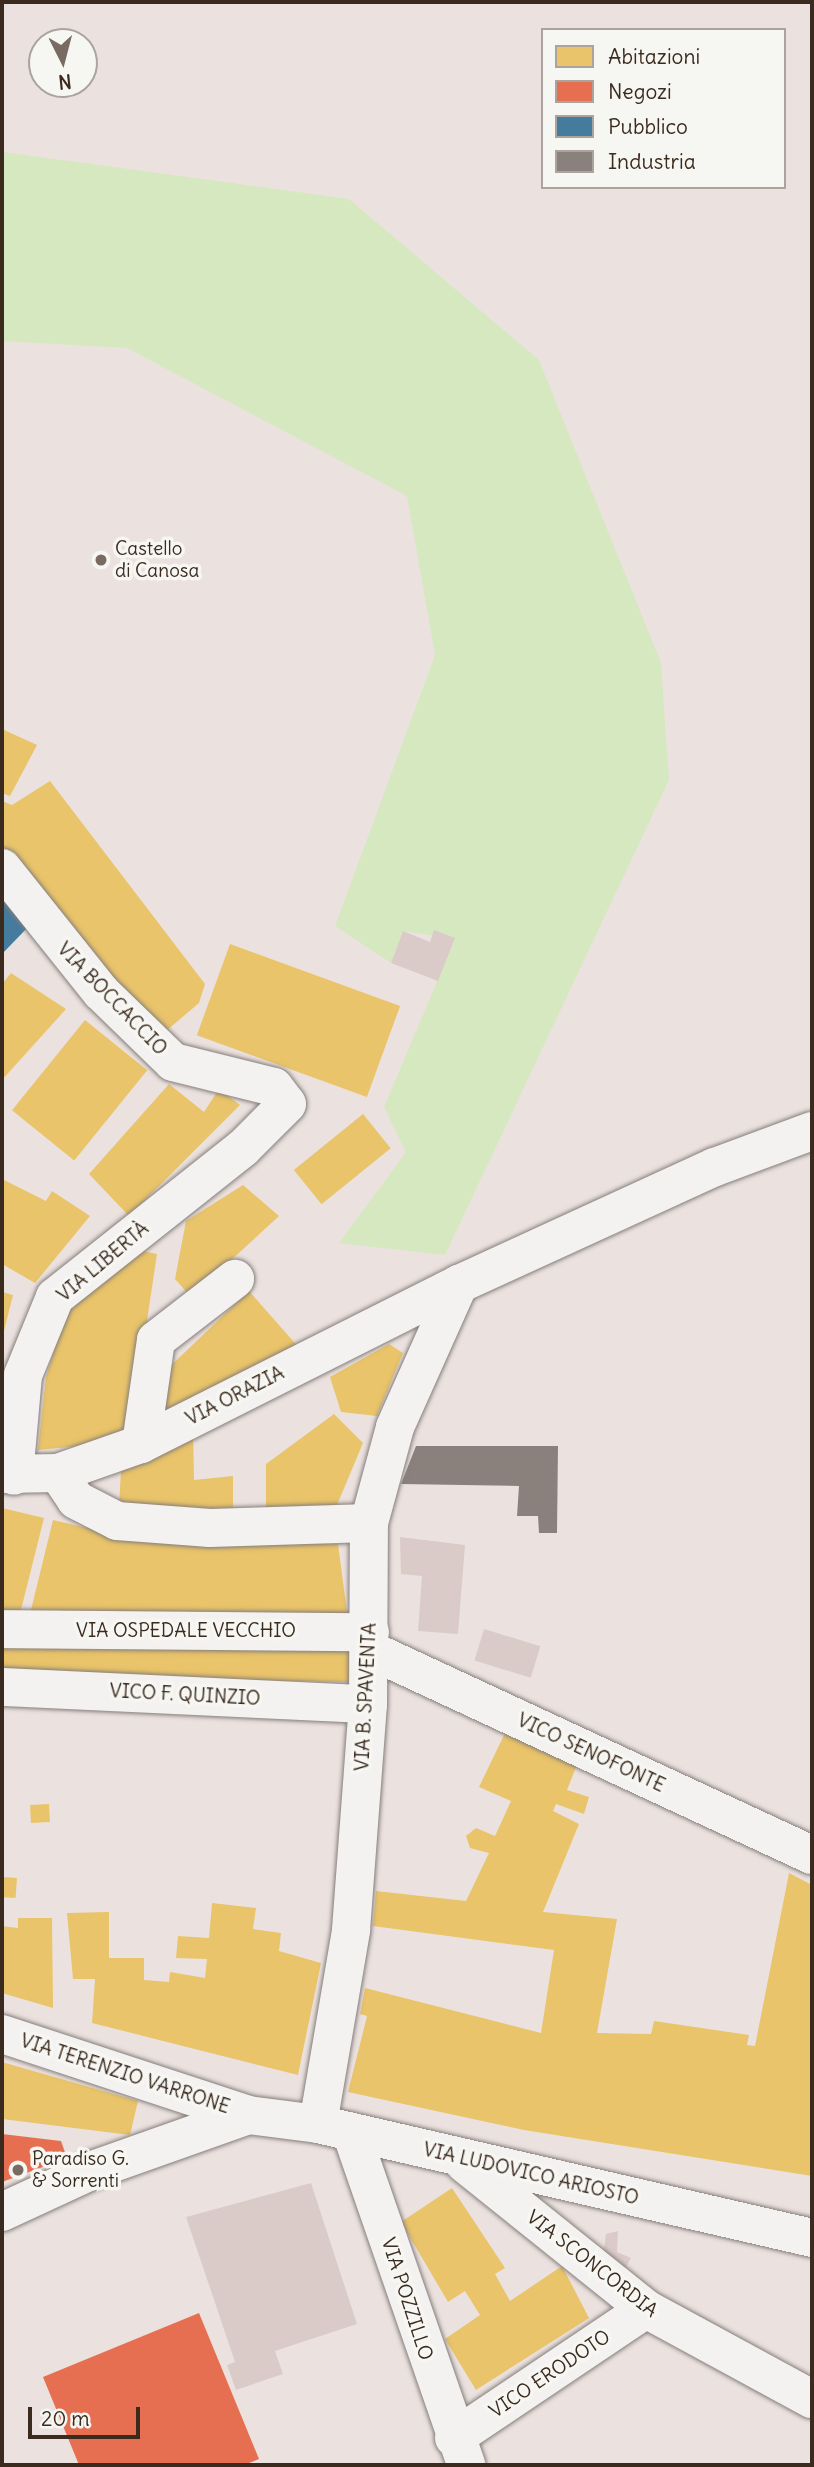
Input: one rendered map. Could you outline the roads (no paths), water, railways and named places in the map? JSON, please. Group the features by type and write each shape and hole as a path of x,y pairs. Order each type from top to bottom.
{"street":[{"name":"VIA BOCCACCIO","path":"2,868 101,992 173,1062 274,1087 287,1104"},
{"name":"VIA LIBERTÀ","path":"8,1475 23,1374 55,1297 243,1147 287,1104"},
{"name":"VIA ORAZIA","path":"8,1475 58,1473 141,1444 459,1284 715,1167 812,1131"},
{"path":"141,1444 156,1340 235,1279"},
{"name":"VIA B. SPAVENTA","path":"335,2128 368,1704 369,1522 395,1427 459,1284"},
{"path":"58,1473 76,1500 117,1521 210,1528 369,1522"},
{"name":"VIA OSPEDALE VECCHIO","path":"2,1629 370,1641"},
{"name":"VICO SENOFONTE","path":"370,1641 812,1855"},
{"name":"VICO F. QUINZIO","path":"2,1687 368,1704"},
{"name":"VIA TERENZIO VARRONE","path":"2,2034 248,2115"},
{"path":"2,2212 93,2170 248,2115"},
{"name":"VIA LUDOVICO ARIOSTO","path":"248,2115 335,2128 812,2238"},
{"name":"VIA POZZILLO","path":"335,2128 460,2452"},
{"name":"VIA SCONCORDIA","path":"454,2155 646,2309 812,2399"},
{"name":"VICO ERODOTO","path":"460,2452 646,2309"}],"place":[{"name":"Castello di Canosa","path":"101,560"},
{"name":"Paradiso G. & Sorrenti","path":"18,2170"}]}
